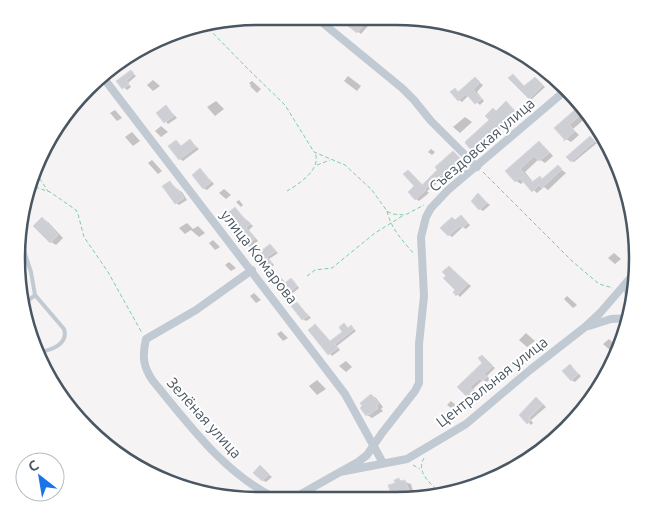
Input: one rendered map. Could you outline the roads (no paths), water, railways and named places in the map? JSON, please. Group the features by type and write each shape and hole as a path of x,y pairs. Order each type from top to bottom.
{"street":[{"path":"331,25 402,88 431,121 477,167"},
{"name":"улица Комарова","path":"106,82 346,394 383,463"},
{"name":"Съездовская улица","path":"373,444 415,391 419,383 419,344 424,296 421,236 430,208 439,198 562,94"},
{"name":"Зелёная улица","path":"252,270 196,310 146,339 143,359 152,381 199,436 226,465 265,492"},
{"name":"Центральная улица","path":"305,492 340,472 407,458 466,424 585,327 627,282"},
{"path":"585,327 611,319 621,318"},
{"path":"340,472 358,462 367,454 373,444"}],"lane":[{"path":"25,254 35,295 64,329 66,334 64,340 57,346 44,351"},
{"path":"29,300 35,295"}]}
